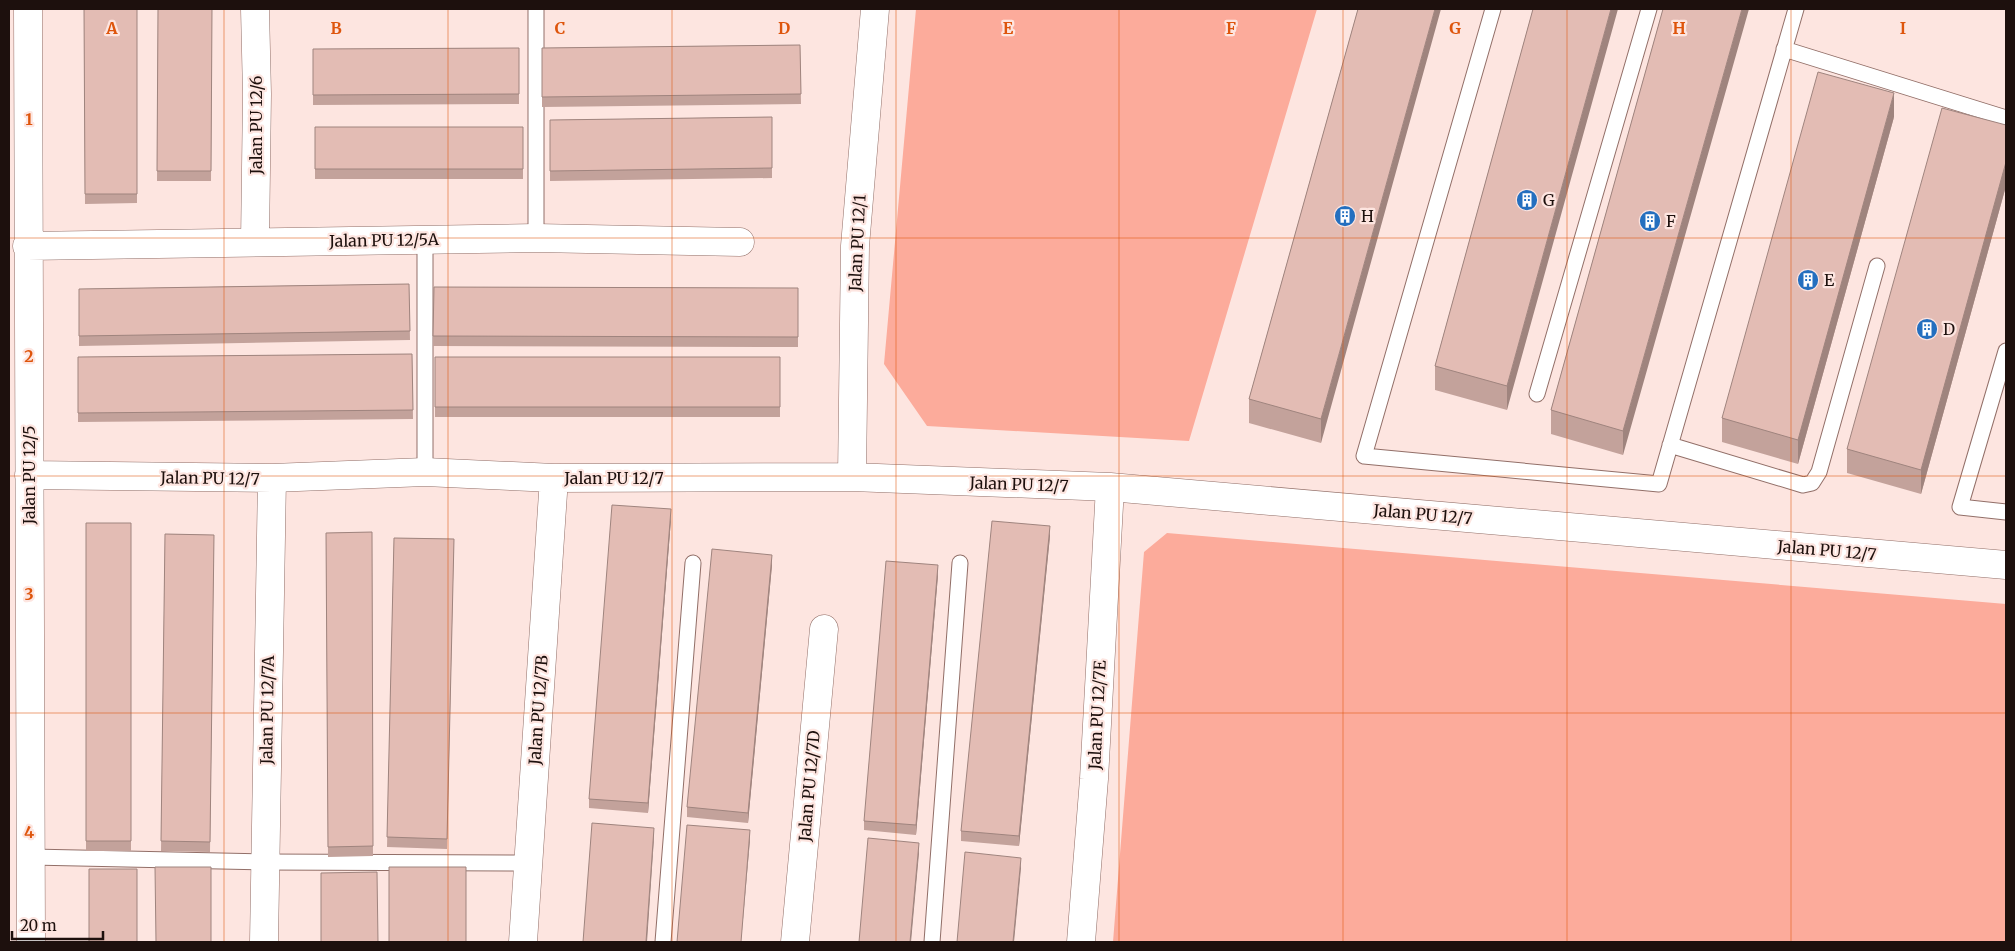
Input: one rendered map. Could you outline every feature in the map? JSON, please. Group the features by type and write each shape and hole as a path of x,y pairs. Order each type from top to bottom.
{"street":[{"name":"Jalan PU 12/5","path":"28,9 27,246 31,942"},
{"name":"Jalan PU 12/6","path":"255,9 257,94 255,242"},
{"name":"Jalan PU 12/1","path":"852,478 854,246 875,9"},
{"name":"Jalan PU 12/5A","path":"27,246 536,238 740,242"},
{"name":"Jalan PU 12/7","path":"29,475 272,478 424,472 554,478 852,478 1110,487 2006,565"},
{"name":"Jalan PU 12/7A","path":"264,942 272,478"},
{"name":"Jalan PU 12/7B","path":"523,942 554,478"},
{"name":"Jalan PU 12/7E","path":"1081,942 1094,780 1110,487"},
{"name":"Jalan PU 12/7D","path":"795,942 824,629"}],"lane":[{"path":"536,9 536,238"},
{"path":"1493,9 1364,456 1659,484 1796,9"},
{"path":"1537,394 1649,9"},
{"path":"1784,49 2006,118"},
{"path":"424,472 425,239"},
{"path":"1670,445 1803,485 1812,482 1820,472 1877,266"},
{"path":"2006,351 1960,507 2006,512"},
{"path":"663,942 693,563"},
{"path":"932,942 960,563"},
{"path":"31,857 264,862 528,863"}],"shaded area":[{"path":"916,9 1317,9 1189,441 927,426 884,364"},
{"path":"1167,533 2006,604 2006,942 1113,942 1144,552"}],"building":[{"path":"84,9 137,9 137,194 85,194"},
{"path":"158,9 212,9 211,171 157,171"},
{"name":"H","path":"1358,9 1435,9 1321,419 1249,399"},
{"name":"G","path":"1533,9 1611,9 1507,386 1435,366"},
{"name":"F","path":"1663,9 1742,9 1623,431 1551,410"},
{"path":"800,45 801,94 542,97 542,48"},
{"path":"519,48 519,94 313,95 313,49"},
{"name":"E","path":"1818,72 1894,93 1798,440 1722,418"},
{"name":"D","path":"1942,108 2006,125 2006,162 1921,470 1847,449"},
{"path":"772,117 772,168 550,171 550,120"},
{"path":"315,127 523,127 523,169 315,169"},
{"path":"409,284 410,331 79,336 79,289"},
{"path":"434,287 798,288 798,337 433,336"},
{"path":"412,354 413,410 78,413 78,357"},
{"path":"435,357 780,357 780,407 435,407"},
{"path":"612,505 671,509 648,803 589,799"},
{"path":"992,521 1050,526 1019,836 961,831"},
{"path":"86,523 131,523 131,841 86,841"},
{"path":"372,532 373,846 328,847 326,533"},
{"path":"165,534 214,535 210,842 161,841"},
{"path":"394,538 454,539 447,839 387,837"},
{"path":"712,549 772,555 748,813 687,807"},
{"path":"886,561 938,565 916,825 864,821"},
{"path":"592,823 654,828 646,942 583,942"},
{"path":"687,825 750,830 741,942 677,942"},
{"path":"868,838 919,843 910,942 859,942"},
{"path":"965,852 1021,858 1013,942 957,942"},
{"path":"155,867 211,867 211,942 156,942"},
{"path":"389,867 466,867 466,942 389,942"},
{"path":"89,869 137,869 137,942 89,942"},
{"path":"377,872 378,942 321,942 321,873"}],"place":[{"name":"G","path":"1527,200"},
{"name":"H","path":"1345,216"},
{"name":"F","path":"1650,221"},
{"name":"E","path":"1808,280"},
{"name":"D","path":"1927,329"}]}
